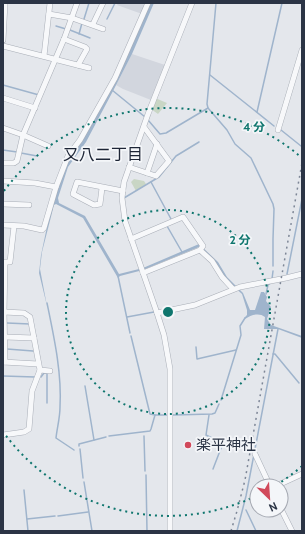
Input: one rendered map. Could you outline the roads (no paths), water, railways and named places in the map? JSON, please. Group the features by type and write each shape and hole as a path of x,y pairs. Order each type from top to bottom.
{"street":[{"path":"6,3 4,45 89,68"},
{"path":"44,56 50,14 50,3"},
{"path":"3,163 14,163 17,161 23,135 36,108 77,3"},
{"path":"93,24 103,3"},
{"path":"3,225 42,230 44,228 56,187 68,156 80,140 115,78 148,3"},
{"path":"170,531 170,369 164,335 131,239 122,206 122,191 148,114 192,3"},
{"path":"50,14 72,18 104,29"},
{"path":"64,39 87,49 78,65"},
{"path":"278,130 302,50"},
{"path":"3,98 36,108"},
{"path":"129,167 156,176 169,161 144,127"},
{"path":"3,128 48,146"},
{"path":"146,173 157,144"},
{"path":"3,181 35,183 56,187"},
{"path":"102,188 100,204 94,205 73,194 77,182 122,191"},
{"path":"3,204 29,205"},
{"path":"131,239 183,217 201,248 212,261 222,277 236,288"},
{"path":"14,226 10,262 4,262 4,362 38,364"},
{"path":"142,271 201,248"},
{"path":"157,313 195,305 236,288 302,274"},
{"path":"3,435 24,432 29,429 32,391 40,370 30,317 24,313 4,312"},
{"path":"4,337 34,338"},
{"path":"40,370 50,371"},
{"path":"255,454 266,478"},
{"path":"289,480 302,474"},
{"path":"286,518 292,531"}],"water":[{"path":"150,3 154,3 132,54 86,142 68,167 58,198 59,203 85,216 119,274 143,268 199,244 218,262 227,277 243,293 250,310 255,310 261,292 264,292 267,297 266,301 271,307 267,319 271,325 302,336 302,338 278,329 264,329 265,317 263,315 252,315 245,319 247,310 242,294 224,278 213,259 199,247 143,270 120,276 118,278 83,218 56,204 54,205 42,252 40,269 47,306 39,273 41,255 52,203 70,157 83,139"}],"waterway":[{"path":"84,19 89,3"},
{"path":"107,19 115,3"},
{"path":"216,3 207,104 208,108 227,130 235,144 251,158 273,204 273,266"},
{"path":"257,112 282,3"},
{"path":"79,34 82,23"},
{"path":"56,26 66,29"},
{"path":"70,30 90,38"},
{"path":"210,75 274,126"},
{"path":"3,85 39,95"},
{"path":"112,90 145,117"},
{"path":"148,120 160,134 166,133 208,108"},
{"path":"281,130 301,146"},
{"path":"124,198 159,177 176,156 199,142"},
{"path":"3,150 17,152"},
{"path":"21,153 37,156"},
{"path":"151,182 171,219"},
{"path":"287,274 302,199"},
{"path":"167,226 182,252"},
{"path":"272,279 273,271"},
{"path":"118,276 130,333"},
{"path":"266,294 268,285 271,283"},
{"path":"47,303 57,355 60,381 60,411 56,438 74,450"},
{"path":"127,317 154,312"},
{"path":"221,400 241,335 240,326 245,318"},
{"path":"7,323 30,324"},
{"path":"237,531 246,496 278,329"},
{"path":"131,336 150,414 155,415"},
{"path":"196,347 197,359 236,350"},
{"path":"7,349 33,351"},
{"path":"273,354 275,354 299,383"},
{"path":"41,377 44,373 47,373 47,403"},
{"path":"3,376 35,377"},
{"path":"85,386 94,440"},
{"path":"173,415 212,414 215,413 219,404"},
{"path":"109,436 150,431 155,415 168,415"},
{"path":"209,415 206,435 220,442"},
{"path":"144,436 145,471"},
{"path":"79,446 79,444 106,437"},
{"path":"213,469 223,443"},
{"path":"80,449 83,478"},
{"path":"146,475 147,531"},
{"path":"84,482 92,531"},
{"path":"24,490 28,531"},
{"path":"246,510 256,531"},
{"path":"58,516 88,512"},
{"path":"27,519 55,516"}],"railway":[{"path":"231,531 245,480 302,163"}],"place":[{"name":"楽平神社","path":"188,445"}],"district":[{"name":"又八二丁目","path":"103,154"}]}
